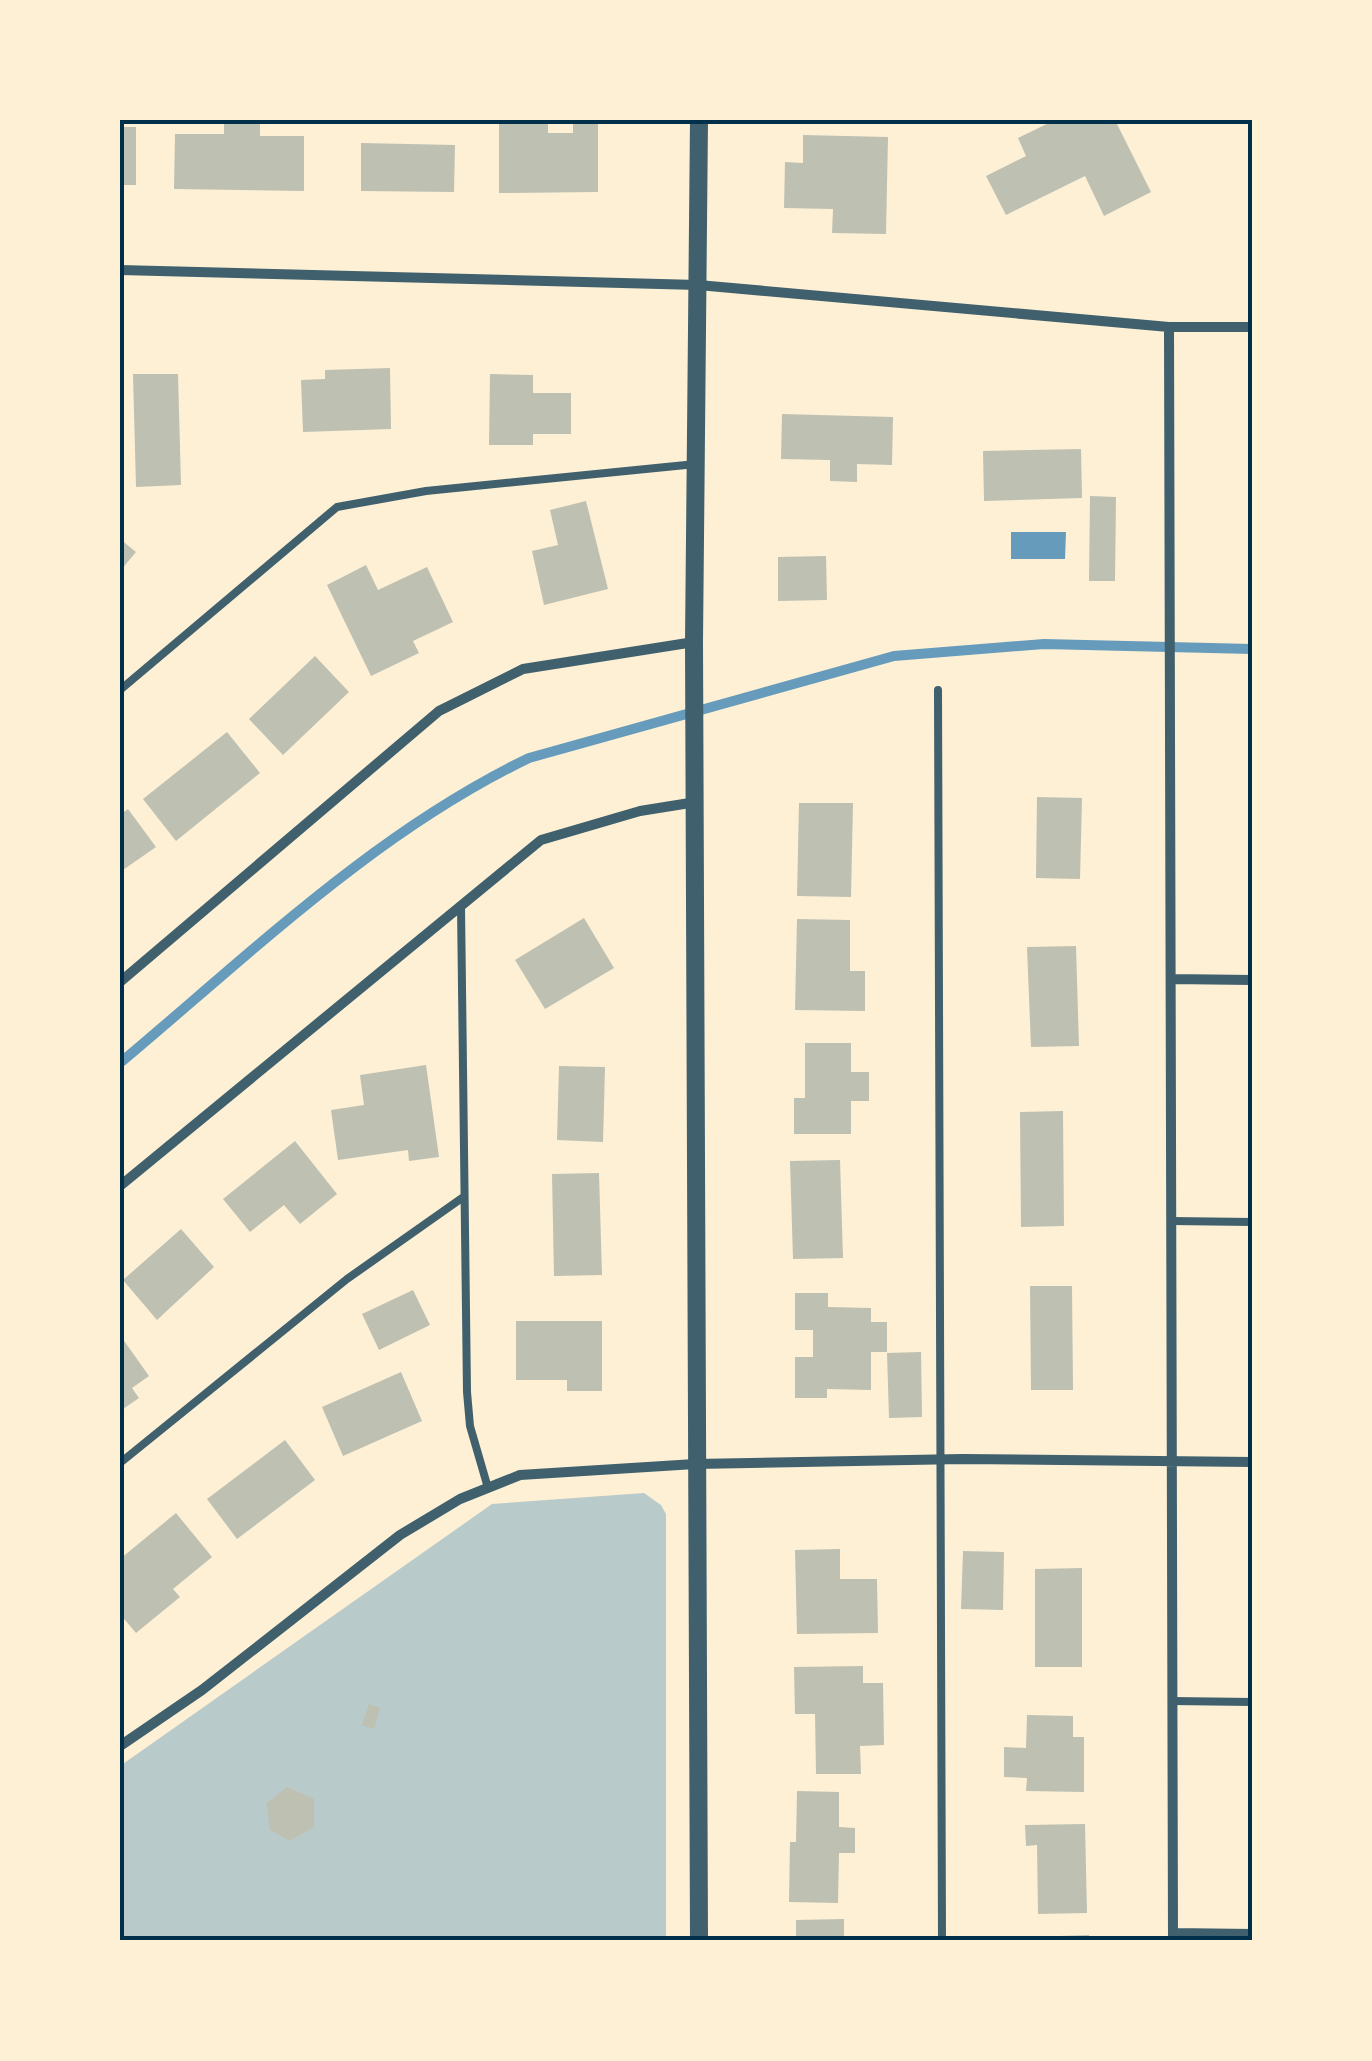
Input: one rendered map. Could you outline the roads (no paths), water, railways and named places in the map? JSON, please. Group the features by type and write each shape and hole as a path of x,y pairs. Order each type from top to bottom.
{"street":[{"path":"699,120 694,642 699,1941"},
{"path":"120,270 698,286 1169,327 1252,327"},
{"path":"1169,327 1173,1937 1252,1934"},
{"path":"120,982 439,712 523,669 694,642"},
{"path":"120,1186 540,840 640,811 696,802"},
{"path":"1171,978 1252,980"},
{"path":"120,1746 202,1690 400,1535 460,1499 520,1475 695,1464 940,1459 1252,1462"}],"lane":[{"path":"120,690 337,508 426,492 696,464"},
{"path":"938,690 942,1941"},
{"path":"461,906 466,1392 470,1426 488,1488"},
{"path":"120,1463 347,1279 462,1198"},
{"path":"1171,1221 1252,1222"},
{"path":"1172,1700 1252,1702"}],"water":[{"path":"1011,532 1066,532 1065,559 1011,559"}],"waterway":[{"path":"120,1063 366,859 418,822 529,758 894,656 1044,644 1252,649"}]}
